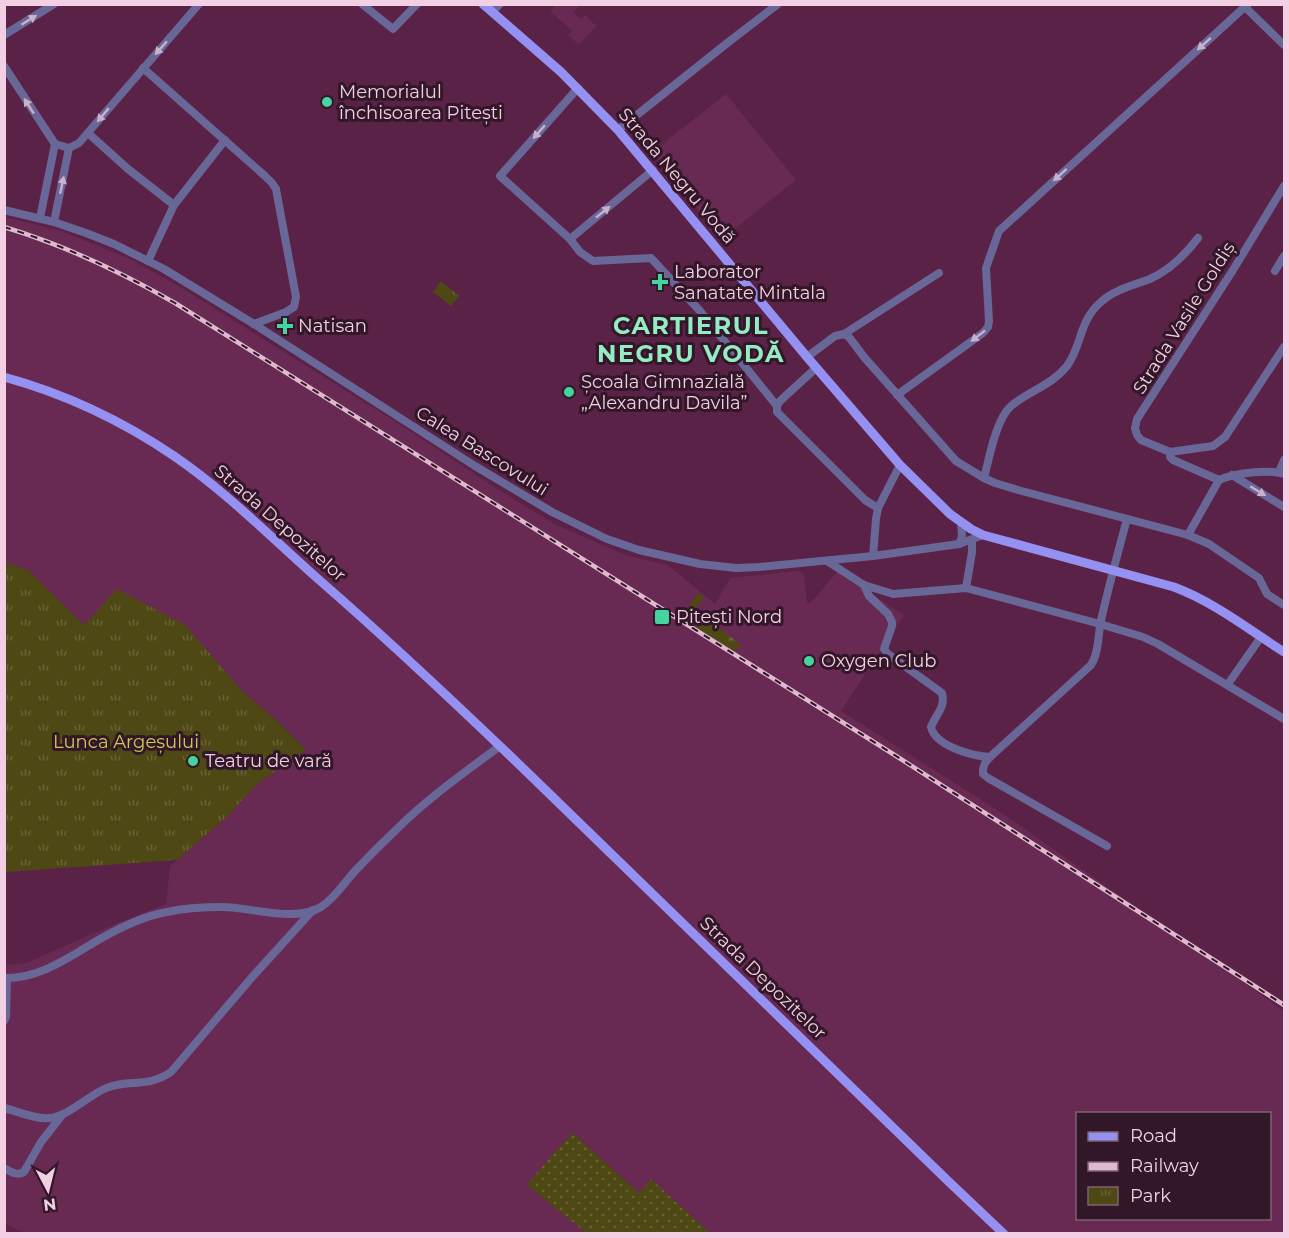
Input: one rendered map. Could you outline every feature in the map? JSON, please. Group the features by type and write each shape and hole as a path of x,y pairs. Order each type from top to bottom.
{"main road":[{"name":"Strada Negru Vodă","path":"483,4 578,88 618,130 816,368 900,465 950,514 983,535 1185,591 1212,604 1284,652"},
{"name":"Strada Depozitelor","path":"4,377 88,406 140,434 213,486 391,643 1004,1233"}],"street":[{"path":"4,36 54,4"},
{"path":"4,66 55,144 69,148 79,143 199,4"},
{"path":"362,4 393,29 417,4"},
{"path":"492,12 500,4"},
{"path":"618,130 778,4"},
{"path":"897,395 983,333 988,327 986,268 999,231 1246,6 1284,45"},
{"path":"143,68 265,176 276,189 296,297 294,306 286,312 254,324"},
{"path":"578,88 500,176 570,239 580,252 593,261 651,258 700,311 777,406 777,412 865,500 878,507"},
{"path":"88,133 128,169 174,205"},
{"path":"148,261 174,205 225,140"},
{"path":"40,218 55,144"},
{"path":"54,222 69,148"},
{"path":"570,239 653,170"},
{"name":"Strada Vasile Goldiș","path":"1170,452 1141,440 1135,428 1137,419 1284,186"},
{"name":"Calea Bascovului","path":"4,210 54,222 114,244 148,261 254,324 552,512 607,539 639,550 700,564 759,567 873,556 959,544 983,535"},
{"path":"984,478 1003,416 1010,407 1044,386 1067,366 1091,312 1102,301 1122,289 1153,278 1172,266 1188,251 1198,237"},
{"path":"1275,271 1284,256"},
{"path":"807,357 835,336 844,334 939,273"},
{"path":"844,334 956,461 984,478 1006,486 1188,535 1209,544 1259,578 1267,594 1284,605"},
{"path":"1219,480 1173,460 1170,452 1213,446 1225,437 1284,347"},
{"path":"777,406 816,368"},
{"path":"1188,535 1219,480 1232,475 1282,473 1284,460"},
{"path":"873,556 878,507 900,465"},
{"path":"1232,475 1284,507"},
{"path":"1107,846 983,774 983,769 990,757 1091,665 1097,655 1100,624 1127,519"},
{"path":"959,544 962,537 961,522"},
{"path":"966,588 972,540"},
{"path":"827,561 864,585 892,594 966,588 1143,637 1284,718"},
{"path":"864,585 869,596 888,614 892,622 884,649 942,693 944,701 931,727 932,734 941,742 966,753 990,757"},
{"path":"1228,684 1260,637"},
{"path":"4,1021 6,1017 6,978 22,977 53,966 136,920 193,908 223,907 297,913 322,906 423,805 500,746"},
{"path":"4,1108 40,1118 51,1118 64,1113 104,1088 162,1078 171,1072 245,984 313,910"},
{"path":"4,1168 20,1174 24,1172 41,1142 64,1113"}],"shaded area":[{"path":"556,5 580,5 573,12 581,19 585,15 596,26 579,45 568,35 572,31 550,11"},
{"path":"726,94 796,180 722,239 652,152"},
{"path":"5,217 61,231 128,258 177,285 556,525 628,556 668,565 715,604 730,578 800,571 804,575 807,604 837,572 904,615 841,711 1002,813 1284,1011 1284,1233 710,1233 652,1180 640,1194 573,1133 528,1185 586,1233 26,1234 5,1224 5,965 26,963 166,904 170,866 230,814 257,784 306,750 244,693 225,672 84,625 28,570 5,562"}],"green space":[{"path":"441,281 459,296 451,306 433,292"},
{"name":"Lunca Argeșului","path":"5,562 28,570 84,625 117,589 185,625 244,693 306,750 257,784 230,814 177,860 5,872"},
{"path":"698,593 704,597 696,608 699,615 742,646 735,650 727,647 697,628 697,622 691,623 681,618"},
{"path":"573,1133 639,1193 651,1179 710,1233 586,1233 527,1185"}],"railway":[{"path":"4,227 92,260 175,303 893,754 1284,1005"}],"place":[{"name":"Memorialul închisoarea Pitești","path":"327,102"},
{"name":"Laborator Sanatate Mintala","path":"660,282"},
{"name":"Natisan","path":"285,326"},
{"name":"Școala Gimnazială „Alexandru Davila”","path":"569,392"},
{"name":"Pitești Nord","path":"662,617"},
{"name":"Oxygen Club","path":"809,661"},
{"name":"Teatru de vară","path":"193,761"}],"district":[{"name":"CARTIERUL NEGRU VODĂ","path":"691,339"}]}
